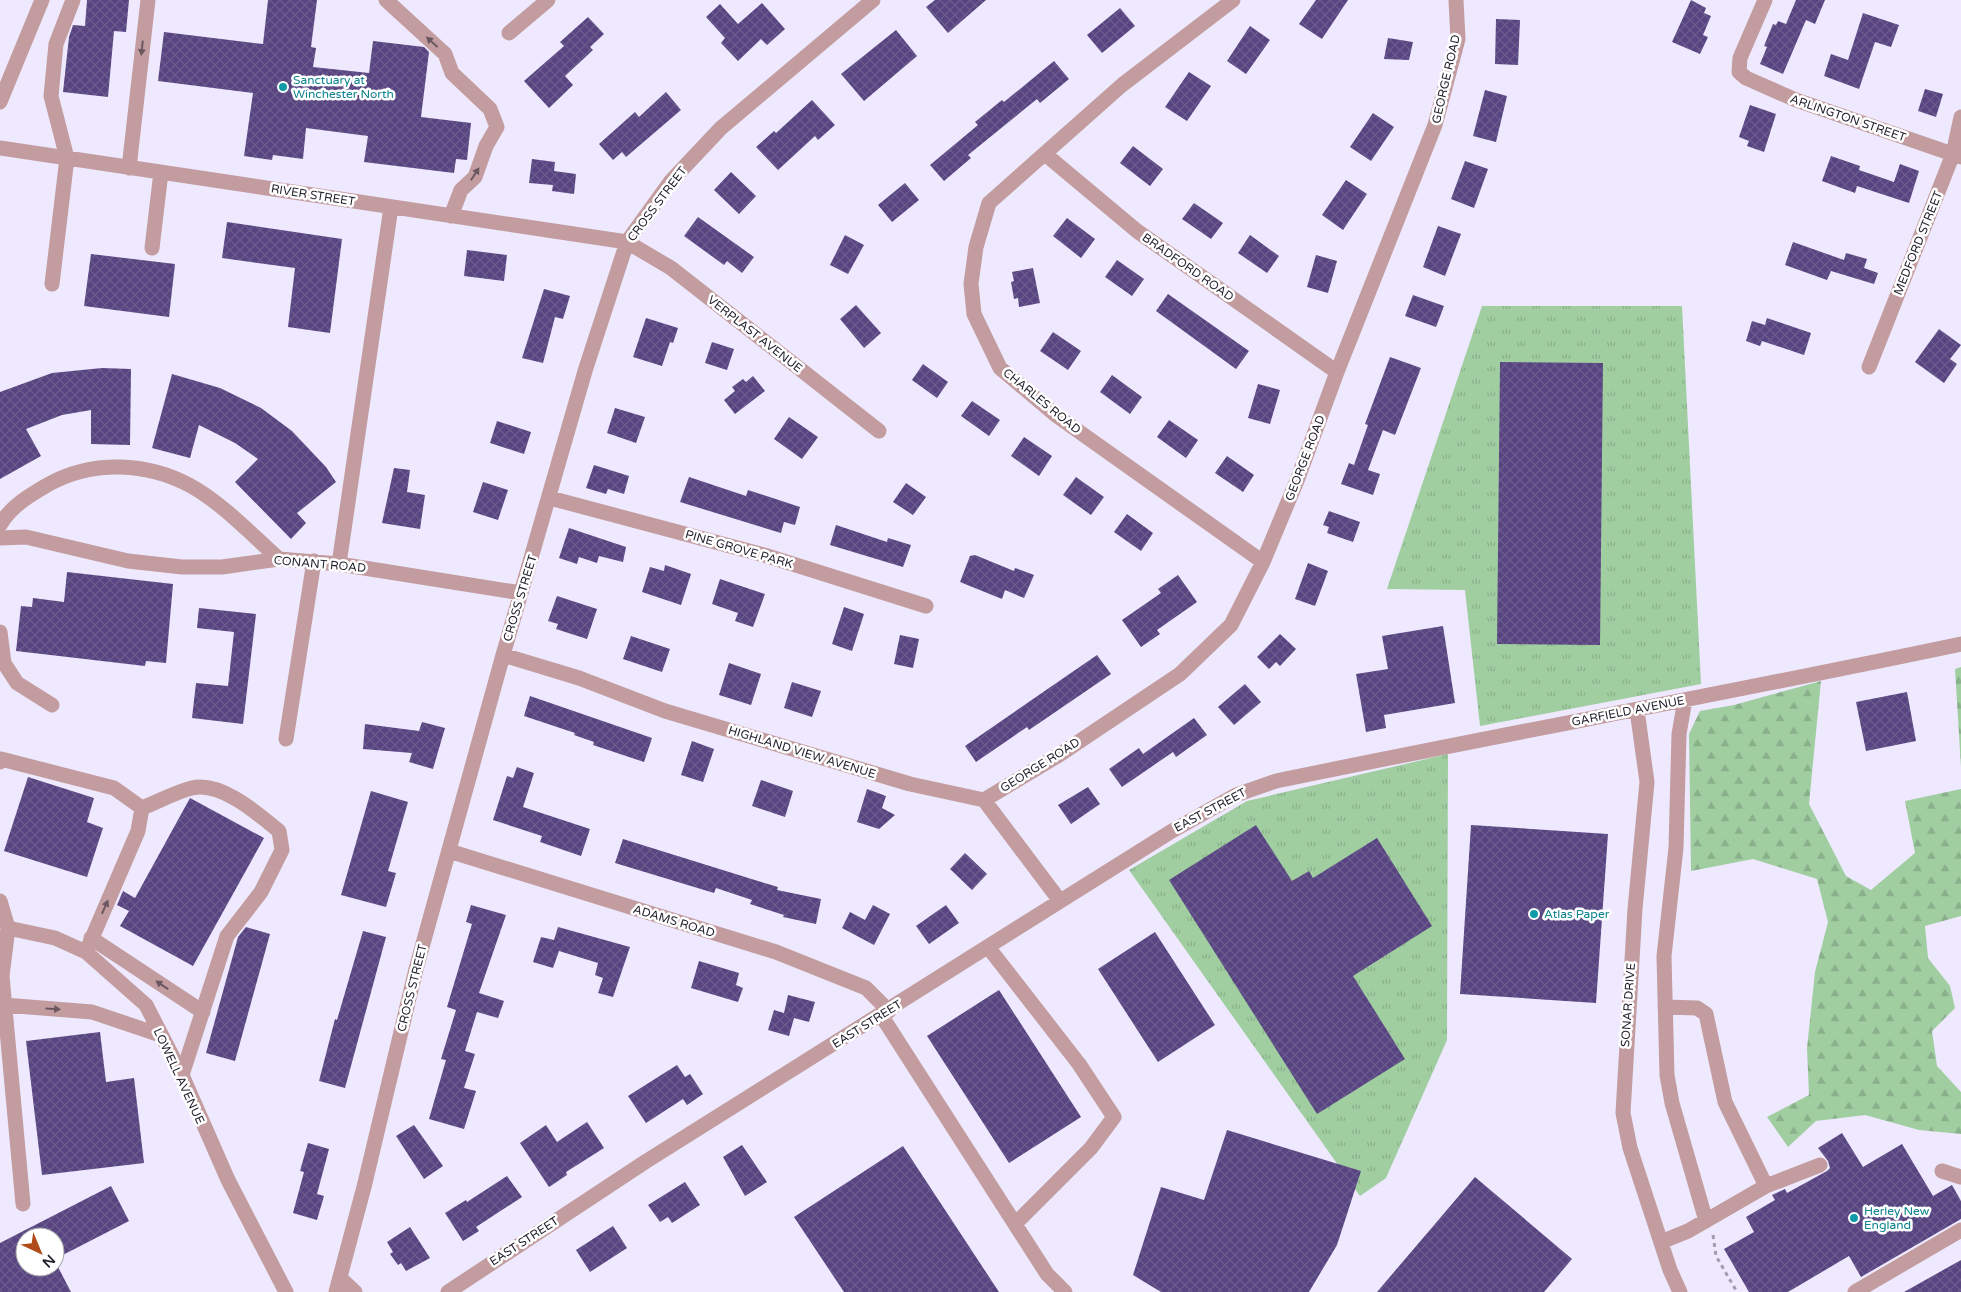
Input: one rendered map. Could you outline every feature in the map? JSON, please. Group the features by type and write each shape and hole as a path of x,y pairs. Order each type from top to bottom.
{"street":[{"path":"0,102 42,0"},
{"path":"52,284 67,158 51,96 56,44 73,0"},
{"path":"129,168 148,0"},
{"path":"386,0 445,54 452,73 490,109 497,127 486,146 475,177 461,190 451,216"},
{"path":"508,33 548,0"},
{"name":"CROSS STREET","path":"338,1285 416,970 503,655 585,372 626,242 671,181 721,128 873,0"},
{"name":"CHARLES ROAD","path":"1233,0 1122,85 989,203 976,247 971,284 974,314 1000,368 1080,433 1264,562"},
{"name":"GEORGE ROAD","path":"984,800 1059,755 1180,674 1231,625 1264,562 1298,478 1337,372 1436,125 1458,39 1456,0"},
{"name":"ARLINGTON STREET","path":"1765,0 1740,58 1739,72 1749,80 1796,100 1957,156"},
{"name":"MEDFORD STREET","path":"1868,367 1957,156 1961,117"},
{"name":"RIVER STREET","path":"0,148 626,242"},
{"name":"BRADFORD ROAD","path":"1045,154 1137,230 1337,372"},
{"path":"152,248 161,172"},
{"path":"339,564 391,207"},
{"name":"VERPLAST AVENUE","path":"626,242 671,268 878,431"},
{"path":"0,525 6,515 29,495 56,480 88,468 126,466 160,472 191,486 229,514 278,559"},
{"name":"PINE GROVE PARK","path":"550,498 764,556 926,606"},
{"name":"CONANT ROAD","path":"0,538 26,537 128,561 182,567 222,566 278,559 339,564 521,593"},
{"path":"286,739 314,562"},
{"path":"0,632 4,663 17,683 52,705"},
{"name":"GARFIELD AVENUE","path":"1296,777 1961,644"},
{"name":"HIGHLAND VIEW AVENUE","path":"503,655 579,678 665,711 910,784 984,800"},
{"path":"1685,700 1679,734 1676,848 1664,956 1668,1089 1706,1221"},
{"name":"SONAR DRIVE","path":"1637,710 1647,782 1634,909 1623,1113 1628,1142 1661,1242 1680,1292"},
{"path":"0,762 1,759 114,788 142,808"},
{"name":"EAST STREET","path":"448,1292 645,1162 1172,831 1236,795 1266,784 1296,777"},
{"path":"142,808 194,787 223,791 252,809 280,831 282,850 260,892 227,936 182,1075"},
{"path":"984,800 1060,901"},
{"path":"142,808 138,832 89,945 202,1012"},
{"name":"ADAMS ROAD","path":"449,851 776,952 866,988 885,1013 1051,1279 1065,1292"},
{"path":"0,901 4,930 2,976 4,1046 23,1204"},
{"name":"LOWELL AVENUE","path":"4,930 89,945 146,1005 182,1075 228,1180 286,1292"},
{"path":"988,947 1079,1064 1114,1117 1091,1148 1015,1224"},
{"path":"4,1006 92,1012 160,1035"},
{"path":"1665,1007 1695,1008 1706,1014 1725,1102 1766,1186"},
{"path":"1661,1242 1706,1221 1766,1186 1820,1165"},
{"path":"1942,1171 1961,1176"},
{"path":"1854,1292 1961,1230"},
{"path":"338,1285 355,1292"}],"path":[{"path":"1706,1221 1715,1237 1716,1256 1737,1292"}],"green space":[{"path":"1482,306 1682,306 1701,684 1480,726 1465,590 1387,589"},
{"path":"1961,667 1961,767 1955,669"},
{"path":"1821,681 1809,804 1846,876 1871,890 1915,853 1905,801 1961,789 1961,916 1925,926 1928,958 1950,986 1955,1008 1932,1031 1937,1066 1961,1092 1961,1134 1919,1130 1865,1115 1816,1121 1788,1147 1767,1117 1809,1095 1807,1048 1815,972 1828,922 1817,879 1753,859 1691,871 1689,734 1700,711 1734,705"},
{"path":"1448,754 1447,1040 1386,1178 1360,1196 1129,870 1247,801"}],"building":[{"path":"87,0 129,0 126,32 114,31 108,97 63,92 69,37 73,25 85,26"},
{"name":"Sanctuary at Winchester North","path":"268,0 317,0 311,47 316,48 313,67 369,73 373,41 424,47 429,52 421,117 471,123 467,160 456,159 454,173 364,162 368,136 306,128 303,159 273,155 272,160 244,156 253,93 158,81 164,32 263,44"},
{"path":"935,0 986,0 948,33 926,7"},
{"path":"1316,0 1348,0 1322,39 1299,24"},
{"path":"1691,0 1706,8 1704,13 1711,16 1703,35 1708,37 1700,54 1672,42"},
{"path":"1796,0 1825,0 1815,24 1806,20 1783,74 1760,64 1767,47 1764,46 1773,24 1776,25 1778,21 1786,24"},
{"path":"762,3 785,29 767,45 761,39 738,61 721,43 725,38 706,17 720,4 738,24"},
{"path":"1120,8 1135,26 1102,53 1087,35"},
{"path":"1863,13 1899,25 1891,47 1875,42 1859,89 1824,76 1831,54 1848,60"},
{"path":"588,17 604,34 590,47 593,50 565,76 573,85 549,108 524,81 564,46 560,42"},
{"path":"1496,19 1520,20 1518,65 1495,64"},
{"path":"1250,26 1270,40 1246,74 1227,61"},
{"path":"896,30 917,56 864,101 841,74"},
{"path":"1388,38 1413,42 1409,60 1384,59"},
{"path":"1054,61 1069,79 1040,103 1037,99 968,155 971,158 944,181 930,165 978,125 975,122 1002,100 1004,102"},
{"path":"1189,72 1211,86 1187,121 1165,107"},
{"path":"1925,89 1943,94 1936,117 1918,111"},
{"path":"1485,90 1507,96 1496,142 1473,136"},
{"path":"666,92 681,110 626,157 622,152 613,160 599,144 635,112 639,117"},
{"path":"812,100 835,125 818,140 815,136 778,170 756,147 774,131 776,133"},
{"path":"1750,105 1776,114 1764,152 1747,146 1749,141 1739,137"},
{"path":"1373,113 1394,127 1371,161 1350,147"},
{"path":"1133,146 1163,169 1150,186 1120,163"},
{"path":"1831,156 1860,166 1859,170 1894,182 1900,164 1919,171 1909,203 1857,186 1855,193 1822,181"},
{"path":"532,159 555,162 554,171 576,174 574,194 552,191 553,185 529,183"},
{"path":"1465,161 1488,169 1474,208 1451,199"},
{"path":"731,172 756,196 739,214 714,190"},
{"path":"1346,180 1367,194 1343,230 1322,215"},
{"path":"905,183 919,200 892,222 878,205"},
{"path":"1194,203 1223,223 1211,239 1182,219"},
{"path":"698,217 754,257 742,273 727,261 724,265 684,236"},
{"path":"1067,218 1095,239 1081,258 1053,236"},
{"path":"227,222 342,239 330,333 288,327 295,268 222,258"},
{"path":"1438,226 1461,234 1445,276 1423,267"},
{"path":"845,235 864,245 848,274 830,265"},
{"path":"1250,235 1279,256 1267,273 1238,253"},
{"path":"1793,242 1844,260 1846,253 1867,259 1864,268 1878,273 1874,284 1831,271 1827,280 1785,265"},
{"path":"467,250 507,255 504,281 464,276"},
{"path":"91,254 175,264 169,317 84,306"},
{"path":"1316,255 1337,261 1328,293 1307,287"},
{"path":"1117,260 1144,279 1132,296 1105,277"},
{"path":"1033,268 1040,303 1019,307 1018,298 1014,299 1011,282 1014,281 1012,272"},
{"path":"544,289 570,296 563,319 555,317 543,363 522,358"},
{"path":"1168,294 1249,351 1236,369 1156,311"},
{"path":"1413,295 1444,306 1436,327 1405,316"},
{"path":"856,305 881,333 864,348 840,319"},
{"path":"646,318 678,328 673,343 670,342 662,366 633,357"},
{"path":"1767,318 1811,333 1804,355 1762,341 1760,346 1746,341 1752,321 1765,325"},
{"path":"1939,329 1961,345 1950,359 1957,364 1944,383 1915,362"},
{"path":"1053,332 1081,351 1068,370 1040,351"},
{"path":"712,342 734,349 727,370 705,363"},
{"path":"1390,357 1421,368 1395,435 1383,430 1368,470 1380,474 1373,495 1341,484 1349,463 1354,465 1368,425 1365,424"},
{"path":"1500,362 1603,363 1600,645 1497,644"},
{"path":"923,364 948,382 937,398 912,380"},
{"path":"102,368 131,369 130,445 91,444 91,410 62,415 26,429 41,456 0,479 0,392 52,373"},
{"path":"172,374 220,388 261,408 292,431 326,467 336,482 297,513 306,523 291,539 235,482 258,459 235,443 199,425 190,458 152,448"},
{"path":"1112,375 1142,397 1130,414 1100,392"},
{"path":"753,376 765,391 735,414 724,400 735,391 732,387 743,379 746,382"},
{"path":"1258,384 1280,390 1270,424 1248,418"},
{"path":"972,401 1000,420 989,436 961,416"},
{"path":"615,408 645,417 636,443 607,433"},
{"path":"789,417 818,437 802,459 774,439"},
{"path":"1169,420 1198,440 1186,458 1157,437"},
{"path":"497,421 531,432 524,454 490,443"},
{"path":"1024,437 1052,456 1039,476 1011,456"},
{"path":"1227,456 1254,475 1243,492 1215,473"},
{"path":"594,465 629,476 624,494 608,489 606,494 586,488"},
{"path":"394,468 410,470 407,492 425,495 420,529 382,523"},
{"path":"689,477 746,496 748,490 800,507 795,525 784,522 781,533 680,502"},
{"path":"1076,477 1104,497 1091,515 1063,495"},
{"path":"483,482 508,490 498,520 473,512"},
{"path":"906,483 926,497 913,515 893,502"},
{"path":"1329,511 1360,522 1353,542 1327,533 1329,527 1323,525"},
{"path":"1127,514 1153,533 1141,551 1114,532"},
{"path":"836,525 887,542 888,538 911,545 903,567 830,545"},
{"path":"569,528 626,547 623,562 599,556 597,563 579,557 577,564 559,558"},
{"path":"975,555 1014,571 1015,568 1034,575 1024,598 1005,590 1002,599 960,582 970,556"},
{"path":"1308,563 1328,571 1315,606 1295,599"},
{"path":"665,565 691,574 681,605 642,592 650,567 664,571"},
{"path":"67,572 173,584 166,663 146,661 145,666 16,651 21,606 32,607 33,598 64,602"},
{"path":"1178,575 1197,602 1157,630 1160,634 1141,647 1122,620 1161,593 1158,589"},
{"path":"720,579 765,594 753,627 735,621 738,613 712,604"},
{"path":"557,596 597,609 587,639 556,629 558,624 548,621"},
{"path":"844,607 864,614 852,651 832,644"},
{"path":"199,608 256,614 243,724 192,718 196,683 228,686 234,632 197,628"},
{"path":"1443,626 1455,703 1384,715 1386,728 1366,732 1356,674 1388,669 1382,636"},
{"path":"1280,634 1296,649 1280,666 1276,662 1269,669 1257,657"},
{"path":"900,635 919,639 913,668 894,664"},
{"path":"631,636 670,649 662,672 623,659"},
{"path":"1097,655 1111,674 1029,730 1027,727 976,762 965,746"},
{"path":"729,663 761,674 751,705 719,695"},
{"path":"792,682 821,691 812,717 784,708"},
{"path":"1245,684 1261,702 1234,725 1218,707"},
{"path":"1907,692 1916,741 1866,751 1856,702"},
{"path":"530,696 652,738 644,762 593,745 594,742 574,735 575,733 524,716"},
{"path":"1194,718 1207,735 1176,757 1173,752 1122,787 1109,769 1139,748 1143,754"},
{"path":"422,722 445,728 433,769 409,762 412,753 363,749 365,724 419,731"},
{"path":"692,741 714,749 703,782 681,775"},
{"path":"517,767 534,773 523,807 590,829 581,856 540,842 542,836 493,820 507,776 513,778"},
{"path":"28,777 94,798 87,822 103,828 87,877 4,851"},
{"path":"761,780 793,791 785,817 752,806"},
{"path":"1088,787 1100,804 1071,824 1058,805"},
{"path":"867,789 886,796 882,808 895,815 879,829 857,822"},
{"path":"371,791 408,802 388,871 396,873 386,907 341,895"},
{"path":"190,798 264,838 193,966 120,926 129,911 117,905 123,891 135,898"},
{"path":"1256,825 1292,881 1309,871 1313,878 1377,838 1432,926 1353,976 1405,1059 1317,1114 1169,880"},
{"name":"Atlas Paper","path":"1471,825 1608,834 1596,1003 1460,994"},
{"path":"623,839 778,887 777,890 821,899 816,924 783,917 784,915 750,904 752,900 716,888 714,893 615,863"},
{"path":"965,853 987,874 972,890 950,869"},
{"path":"471,905 506,915 479,993 504,1001 498,1018 477,1012 465,1051 475,1054 464,1088 476,1091 464,1129 429,1119 446,1060 441,1059 456,1010 447,1007 472,924 466,922"},
{"path":"873,905 890,914 874,945 842,928 850,912 865,920"},
{"path":"946,905 959,923 929,944 916,926"},
{"path":"246,927 270,934 235,1061 206,1053 238,937"},
{"path":"558,927 630,947 613,997 598,993 603,978 595,975 598,963 559,951 553,968 533,962 541,937 554,940"},
{"path":"363,931 386,937 345,1088 319,1081 335,1019 337,1020"},
{"path":"1155,932 1215,1025 1158,1062 1098,969"},
{"path":"699,961 739,973 736,985 743,988 738,1002 691,988"},
{"path":"999,990 1081,1117 1009,1163 927,1036"},
{"path":"788,995 815,1002 809,1022 794,1018 789,1036 768,1030 774,1010 784,1013"},
{"path":"100,1032 106,1082 134,1078 144,1163 42,1175 26,1041"},
{"path":"677,1065 685,1077 690,1074 703,1094 687,1105 683,1099 646,1123 628,1096"},
{"path":"587,1122 604,1148 566,1172 567,1175 549,1187 520,1143 546,1125 557,1142"},
{"path":"414,1125 443,1166 424,1179 396,1136"},
{"path":"1227,1130 1361,1171 1337,1245 1309,1292 1161,1292 1133,1275 1161,1187 1204,1200"},
{"name":"Herley New England","path":"1842,1133 1863,1167 1902,1144 1933,1196 1952,1185 1961,1201 1961,1219 1861,1277 1849,1256 1788,1292 1749,1292 1724,1249 1754,1232 1746,1217 1775,1200 1772,1195 1785,1189 1787,1193 1827,1171 1830,1168 1828,1161 1818,1148"},
{"path":"308,1143 329,1149 317,1194 324,1196 317,1220 293,1213 304,1172 300,1171"},
{"path":"742,1145 767,1182 745,1196 723,1157"},
{"path":"903,1146 999,1292 844,1292 794,1217"},
{"path":"507,1176 522,1197 476,1227 479,1231 463,1241 445,1213 466,1200 467,1202"},
{"path":"1475,1177 1572,1259 1544,1292 1377,1292"},
{"path":"685,1182 700,1205 672,1223 668,1217 660,1222 648,1205"},
{"path":"111,1186 129,1221 65,1254 65,1227 31,1227"},
{"path":"613,1226 627,1248 590,1272 576,1250"},
{"path":"410,1227 430,1258 406,1271 401,1263 398,1265 390,1254 393,1252 387,1242"},
{"path":"15,1235 15,1277 63,1277 71,1292 0,1292 0,1243"},
{"path":"1961,1260 1961,1292 1904,1292"}],"place":[{"name":"Sanctuary at Winchester North","path":"283,87"},
{"name":"Atlas Paper","path":"1534,914"},
{"name":"Herley New England","path":"1854,1218"}]}
